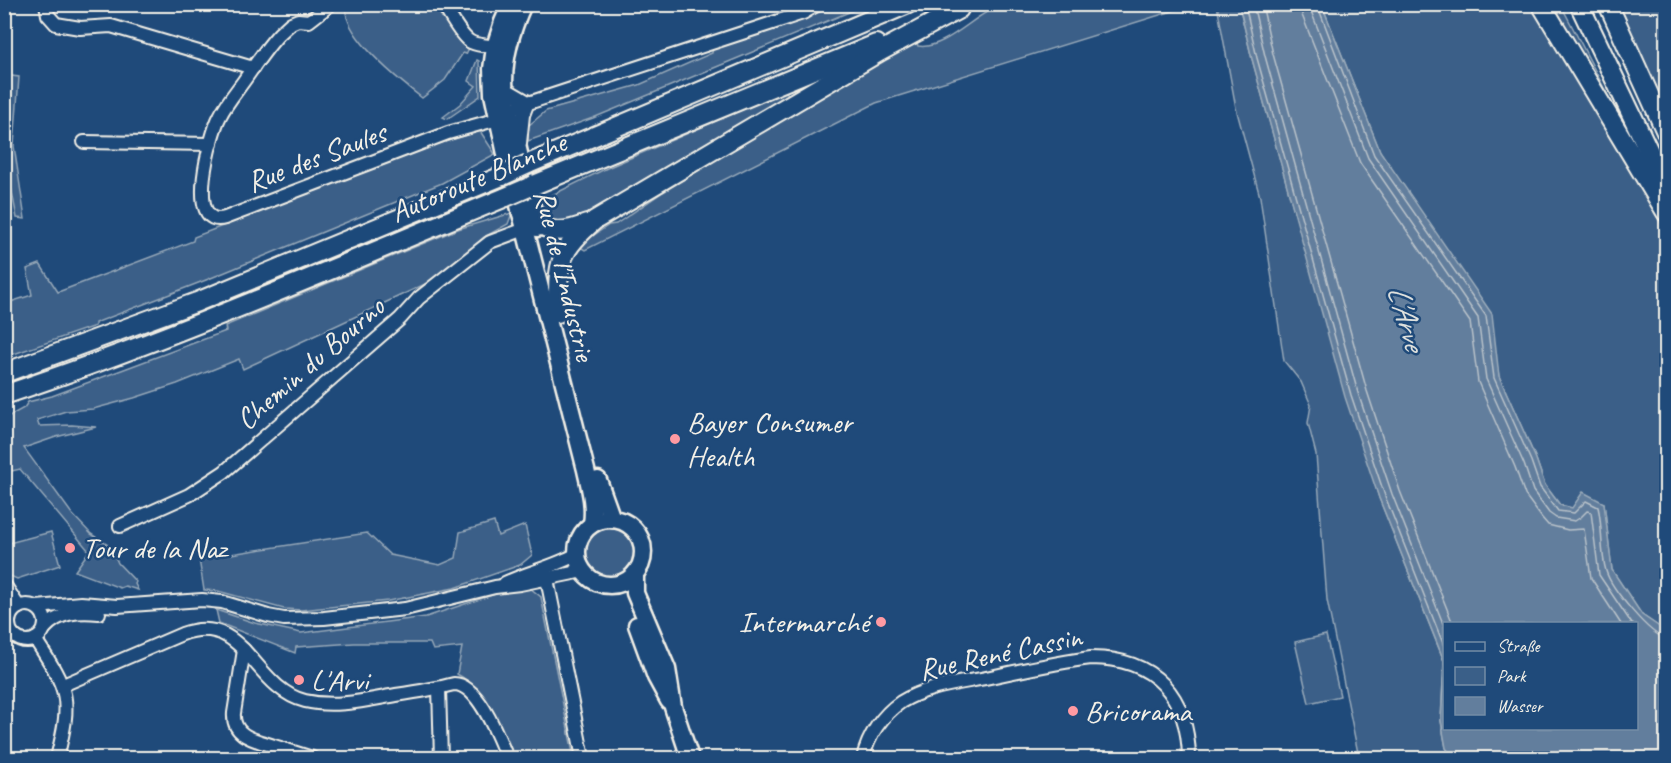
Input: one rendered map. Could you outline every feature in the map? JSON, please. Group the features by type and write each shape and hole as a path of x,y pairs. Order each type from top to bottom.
{"highway":[{"name":"Autoroute Blanche","path":"4,373 197,302 502,176 523,159 908,4"},
{"path":"1541,4 1666,212"},
{"path":"1579,4 1666,187"},
{"path":"1608,4 1666,132"},
{"name":"Autoroute Blanche","path":"4,395 74,371 217,316 965,7"},
{"path":"527,221 557,231 571,229 595,220 881,51 965,7"},
{"path":"558,313 558,270 561,261 572,242 595,220"}],"main road":[{"name":"Rue de l'Industrie","path":"511,4 503,22 496,50 493,83 593,499 592,524"},
{"name":"Rue de l'Industrie","path":"524,4 516,22 496,50 504,88 501,114 523,159 527,221 558,313 594,467 612,519"},
{"path":"612,519 629,524 640,537 643,555 635,574 617,584 598,582 583,571 577,554 579,539 592,524 599,520 612,519"},
{"path":"635,574 635,593 667,669 673,707 690,759"},
{"path":"617,584 639,629 656,677 673,707"}],"street":[{"path":"46,4 49,18 56,24 80,28 111,26 253,68"},
{"name":"Rue des Saules","path":"331,4 309,21 291,22 272,41 219,118 203,183 203,204 207,214 213,218 220,220 528,102 803,13 818,4"},
{"path":"442,4 467,39 496,50"},
{"path":"504,88 528,102 522,121 523,159"},
{"name":"Rue des Saules","path":"84,142 211,144"},
{"name":"Chemin du Bourno","path":"120,526 189,495 216,478 400,319 419,298 490,242 527,221"},
{"path":"495,587 518,576 558,564 577,554"},
{"path":"176,603 120,614 72,613 58,617 35,639 24,640 9,635 7,619 19,607 30,604 37,607 81,603 112,606 213,601 268,616 302,619 405,609 495,587 583,571"},
{"path":"547,579 582,759"},
{"path":"4,584 19,607"},
{"path":"37,607 44,616 45,628"},
{"path":"63,685 182,634 198,629 220,632 235,640 280,690 303,700 317,703 357,702 458,684 465,686 491,720 507,759"},
{"path":"35,639 63,685 67,714 57,759"},
{"path":"244,650 234,712 236,726 249,739 312,759"},
{"name":"Rue René Cassin","path":"863,759 869,740 880,722 895,707 914,696 970,681 1043,666 1083,659 1107,658 1135,664 1157,678 1169,691 1187,728 1190,759"},
{"path":"439,688 441,759"}],"green space":[{"path":"346,5 437,5 459,40 469,48 445,80 422,98 400,81 362,43 347,17"},
{"path":"834,5 866,5 593,118 528,141 528,126 546,111 639,85 712,53 713,47 786,25"},
{"path":"1005,5 1192,5 876,103 585,250 578,246 872,65 917,43 918,46 927,46 945,40 980,16"},
{"path":"1217,5 1239,5 1291,200 1379,498 1443,658 1441,721 1446,748 1453,758 1359,758 1327,600 1316,454 1308,423 1311,405 1301,382 1284,361 1260,197 1236,108"},
{"path":"1322,5 1530,5 1584,89 1635,175 1666,234 1666,635 1661,628 1642,615 1612,570 1604,503 1572,508 1560,505 1545,485 1536,459 1499,376 1495,352 1411,199 1380,151"},
{"path":"1548,5 1561,5 1616,111 1614,112"},
{"path":"1618,5 1666,5 1666,114"},
{"path":"477,60 479,61 480,96 447,119 443,117 460,104 476,86 469,81"},
{"path":"4,75 19,77 14,146 25,219 17,218 5,156"},
{"path":"786,91 789,97 715,138 581,220 554,224 538,202 607,168"},
{"path":"480,131 495,154 442,183 95,323 95,326 5,357 4,304 32,295 27,269 40,264 58,292 193,241 194,237 422,149"},
{"path":"512,213 508,224 484,237 438,278 243,369 239,359 177,384 134,398 93,409 66,411 37,420 39,426 96,427 24,448 72,514 91,534 111,547 118,563 136,582 138,590 125,586 120,588 75,571 89,551 20,469 12,471 5,457 4,419 24,408 28,402 52,396 226,331 225,326 458,229"},
{"path":"494,522 498,536 525,525 532,555 520,565 454,588 388,601 301,610 284,609 218,591 204,590 199,559 367,533 390,555 440,565 456,558 460,532"},
{"path":"610,526 620,528 628,534 634,542 636,552 634,562 628,570 620,576 610,578 600,576 592,570 586,562 584,552 586,542 592,534 600,528"},
{"path":"51,532 60,565 17,579 8,575 5,563 5,544"},
{"path":"530,588 541,597 574,758 514,758 499,723 485,700 468,681 457,674 462,647 433,650 430,643 354,643 296,647 295,653 219,623 216,610 255,623 301,633 426,617 501,592"},
{"path":"1326,635 1340,696 1309,703 1295,642"}],"water":[{"name":"L'Arve","path":"1239,5 1322,5 1380,151 1492,314 1499,376 1536,459 1545,485 1560,505 1572,508 1583,492 1604,503 1612,570 1642,615 1661,628 1666,635 1666,758 1453,758 1446,748 1441,721 1443,681 1443,730 1638,730 1638,622 1443,622 1443,658 1379,498 1345,397"}],"place":[{"name":"Bayer Consumer Health","path":"675,439"},
{"name":"Tour de la Naz","path":"70,548"},
{"name":"Intermarché","path":"881,622"},
{"name":"L'Arvi","path":"299,680"},
{"name":"Bricorama","path":"1073,711"}]}
